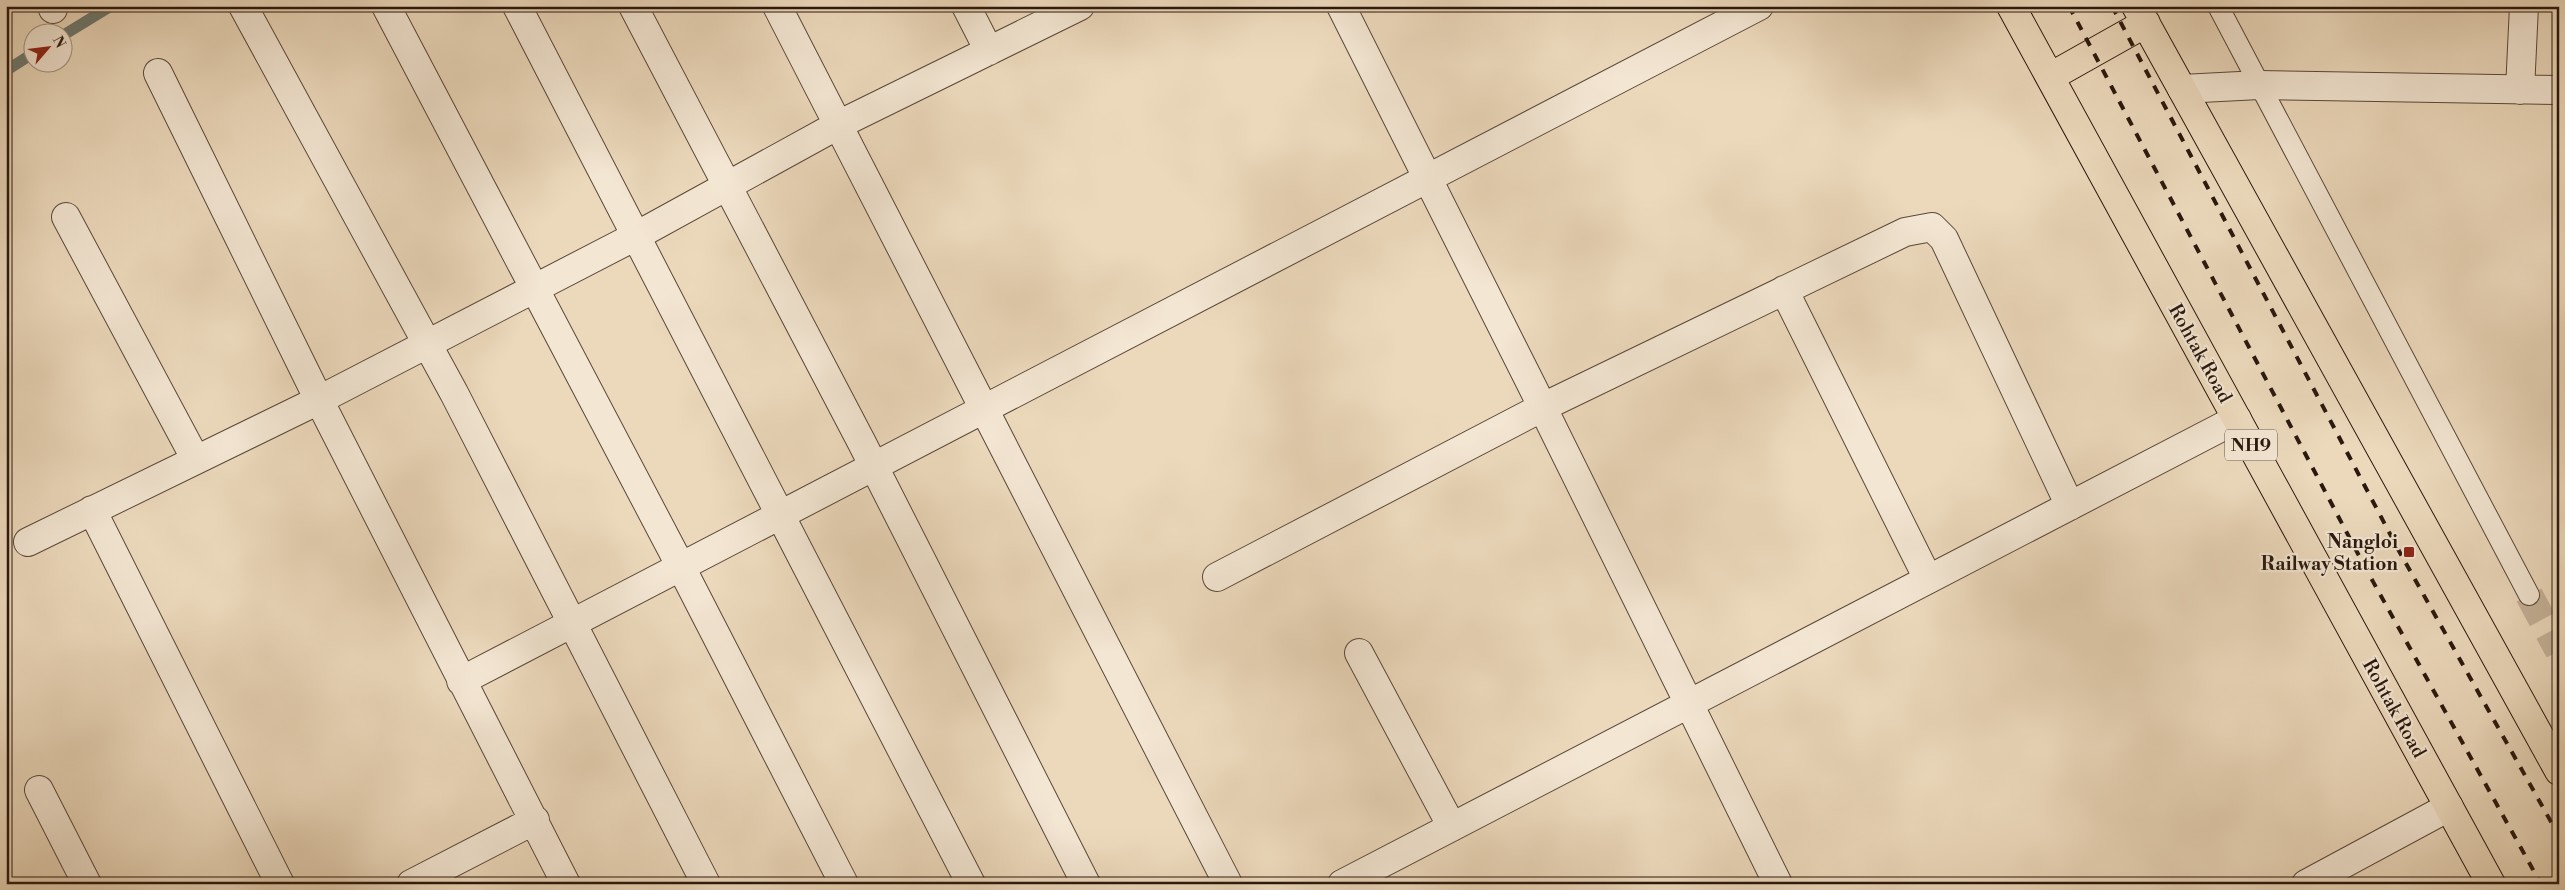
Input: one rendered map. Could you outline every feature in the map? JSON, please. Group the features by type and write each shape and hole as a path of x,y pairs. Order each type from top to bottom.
{"highway":[{"name":"Rohtak Road","path":"2011,6 2491,884"},
{"path":"2050,78 2141,15 2559,771"}],"street":[{"path":"243,6 426,343 573,623 706,884"},
{"path":"386,6 681,567 844,884"},
{"path":"517,6 971,884"},
{"path":"633,6 873,467 1086,884"},
{"path":"777,6 1228,884"},
{"path":"966,6 989,51"},
{"path":"28,542 319,400 636,236 838,125 1080,6"},
{"path":"1341,6 1543,407 1778,884"},
{"path":"461,681 1759,6"},
{"path":"2520,90 2524,6"},
{"path":"158,74 319,400 566,884"},
{"path":"2182,89 2259,85 2559,90"},
{"path":"66,217 196,460"},
{"path":"1217,577 1543,407 1905,232 1932,227 1944,239 2070,506"},
{"path":"1784,290 1928,579"},
{"path":"1358,880 1452,827 1688,703 2237,420"},
{"path":"92,510 280,884"},
{"path":"1359,653 1452,827"},
{"path":"39,790 87,884"},
{"path":"2306,884 2449,808"},
{"path":"411,884 535,820"}],"lane":[{"path":"2218,6 2529,595"}],"waterway":[{"path":"72,30 111,6"},
{"path":"6,81 7,70 22,60"}],"tunnel":[{"path":"2529,595 2559,651"}],"railway":[{"path":"2069,6 2366,569 2541,884"},
{"path":"2112,6 2399,551 2559,836"}],"place":[{"name":"Nangloi Railway Station","path":"2409,552"}]}
